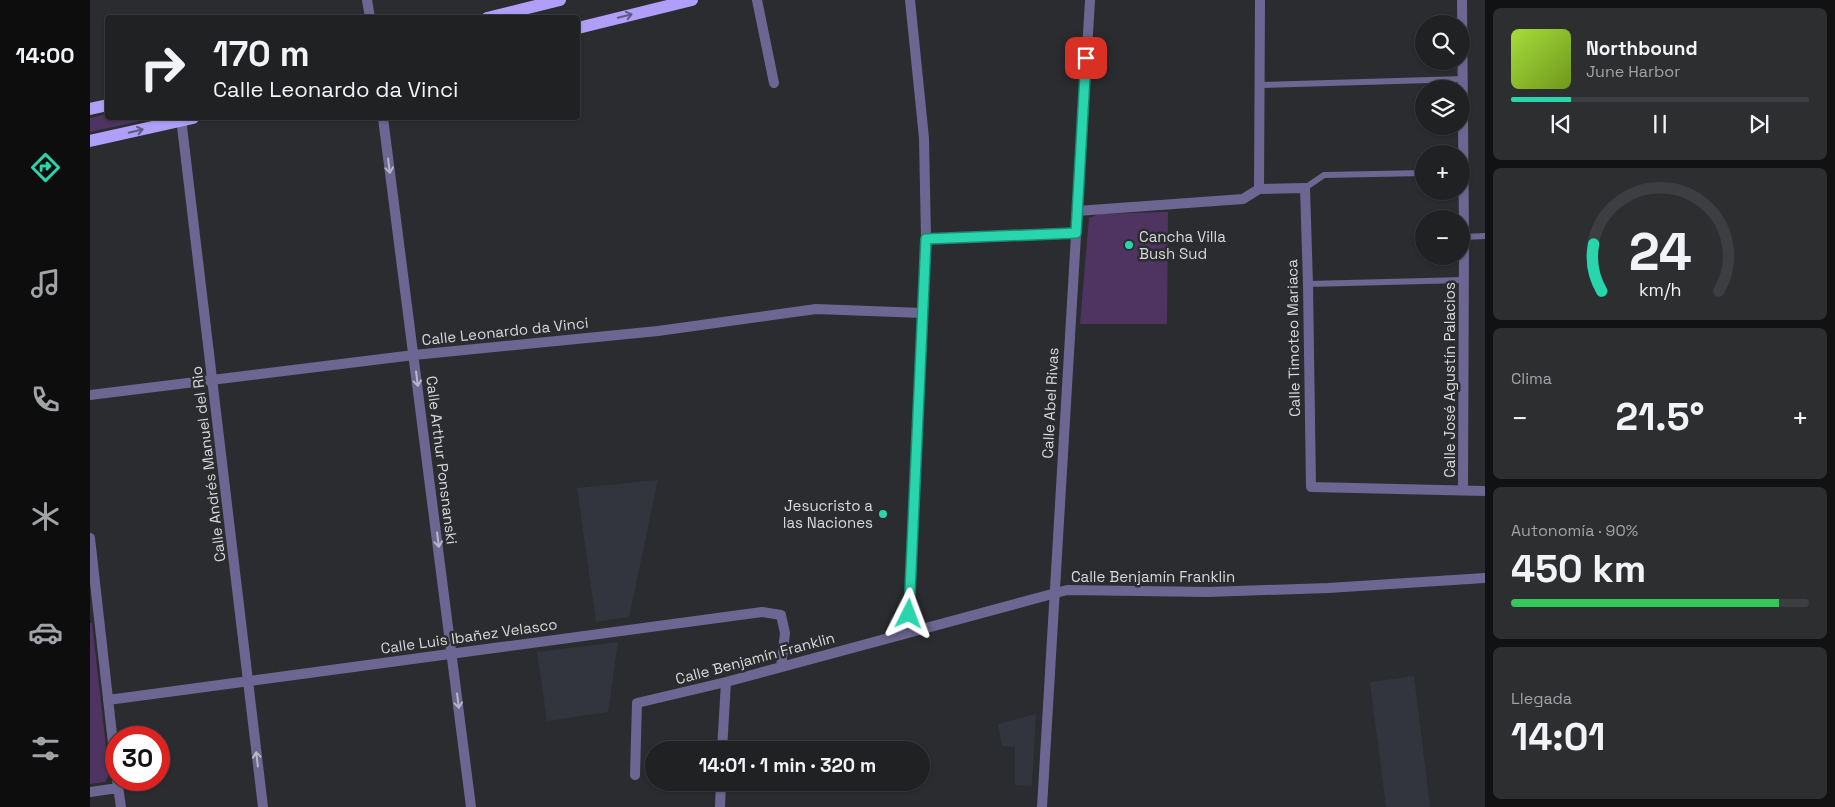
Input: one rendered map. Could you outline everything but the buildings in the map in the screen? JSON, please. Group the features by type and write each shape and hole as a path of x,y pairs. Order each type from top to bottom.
{"main road":[{"path":"499,15 560,0"},
{"path":"580,28 692,0"},
{"path":"90,109 105,106"},
{"path":"90,141 178,120"}],"street":[{"path":"367,0 370,15"},
{"path":"757,0 774,83"},
{"path":"908,632 926,239 924,138 910,0"},
{"name":"Calle Abel Rivas","path":"1042,807 1090,0"},
{"path":"1260,0 1260,189"},
{"name":"Calle José Agustín Palacios","path":"1462,0 1463,145"},
{"name":"Calle Andrés Manuel del Rio","path":"186,120 263,807"},
{"name":"Calle Arthur Ponsnanski","path":"383,120 471,807"},
{"path":"1077,211 1243,199 1260,189 1305,188"},
{"name":"Calle Timoteo Mariaca","path":"1305,188 1311,487 1463,490"},
{"path":"926,239 1076,233"},
{"name":"Calle José Agustín Palacios","path":"1463,490 1464,265"},
{"name":"Calle Leonardo da Vinci","path":"90,395 414,356 658,331 816,309 923,313"},
{"path":"1463,490 1485,491"},
{"path":"90,538 111,726"},
{"name":"Calle Benjamín Franklin","path":"635,775 637,703 726,682 1067,590 1208,592 1328,588 1485,578"},
{"name":"Calle Luis Ibañez Velasco","path":"108,700 762,612 782,615 785,633 781,667"},
{"path":"723,741 726,682"},
{"path":"90,792 105,788"},
{"path":"119,791 121,807"},
{"path":"720,807 721,791"}],"lane":[{"path":"1260,85 1464,79"},
{"path":"1305,188 1324,175 1415,173"},
{"path":"1470,237 1485,236"},
{"path":"1308,284 1464,280"}],"shaded area":[{"path":"105,114 105,120 145,120 90,132 90,118"},
{"path":"1168,212 1167,324 1080,324 1089,218 1099,214"},
{"path":"658,480 629,617 596,622 577,488"},
{"path":"90,623 92,623 105,738 105,782 90,784"},
{"path":"618,642 608,712 547,721 537,652"},
{"path":"1414,676 1430,807 1386,807 1370,682"},
{"path":"1036,714 1032,786 1015,785 1015,747 1002,746 998,724"}],"place":[{"name":"Cancha Villa Bush Sud","path":"1129,245"},
{"name":"Jesucristo a las Naciones","path":"883,514"}],"route":[{"path":"909,614 926,239 1076,233 1086,58"}]}
